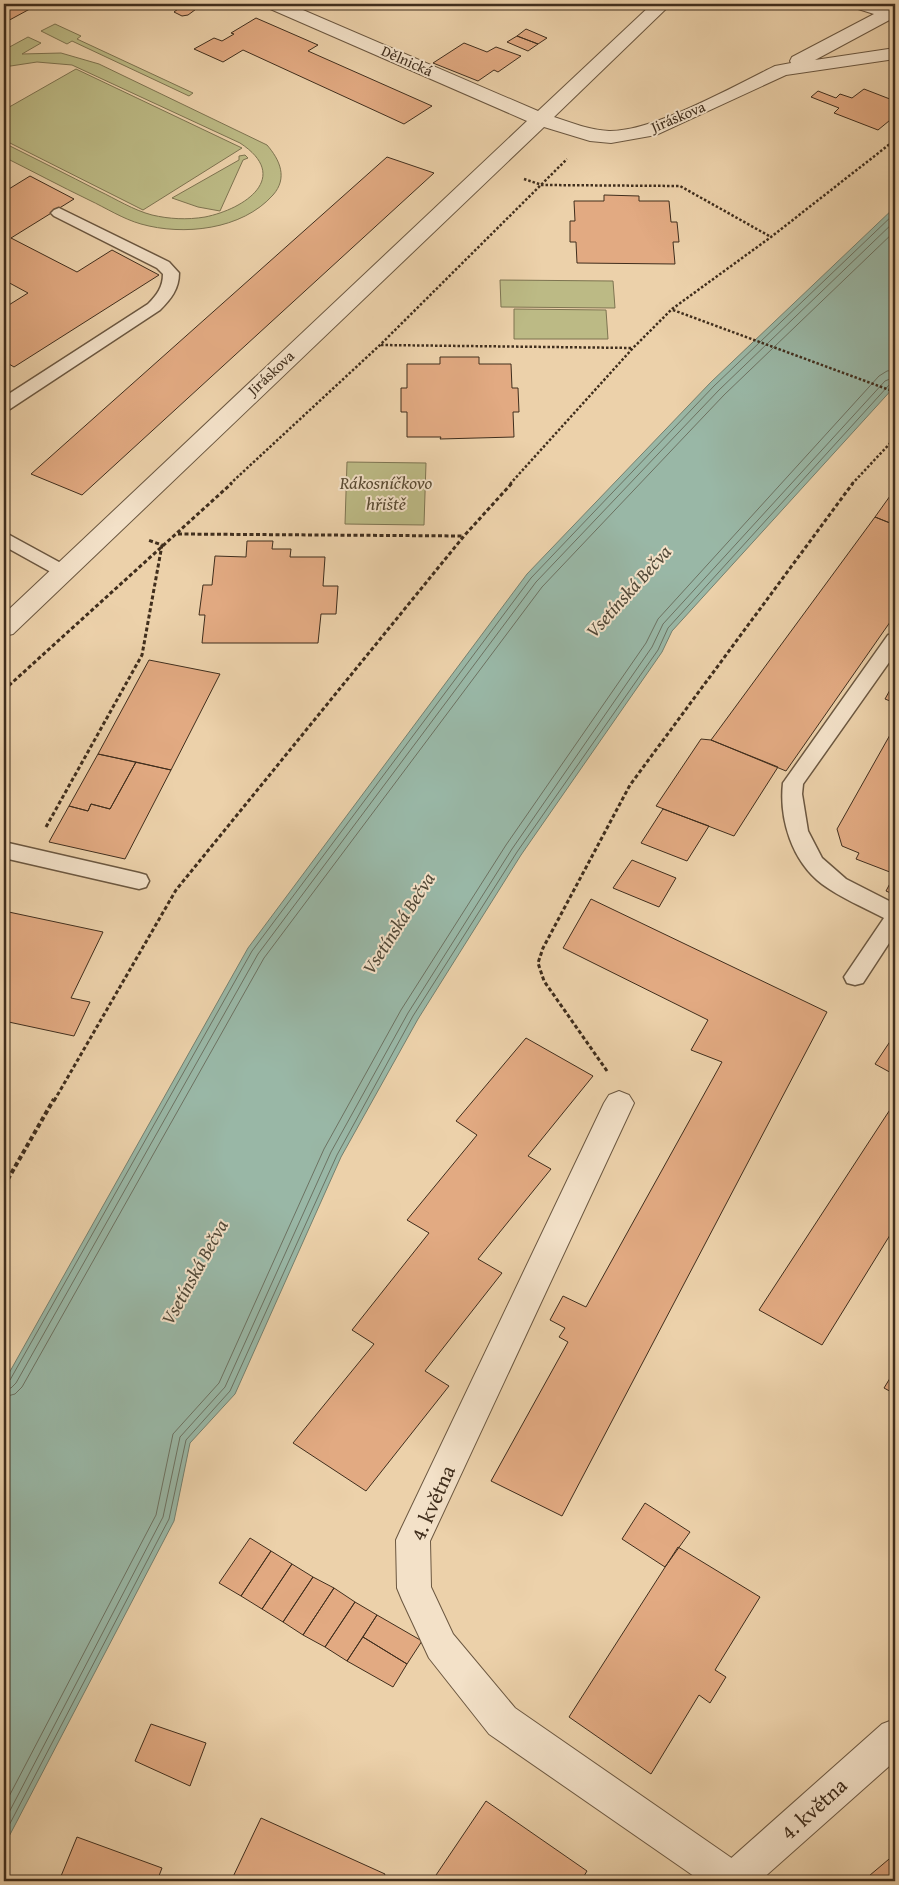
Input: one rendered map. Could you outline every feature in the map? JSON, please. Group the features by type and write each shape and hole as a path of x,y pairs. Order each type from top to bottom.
{"street":[{"name":"Dělnická","path":"274,4 539,119"},
{"name":"Jiráskova","path":"4,628 662,4"},
{"name":"Jiráskova","path":"539,119 590,135 611,136 656,129 782,70 889,13 861,4"},
{"path":"870,24 887,32"},
{"name":"Jiráskova","path":"782,70 895,54"},
{"name":"4. května","path":"620,1103 413,1540 414,1588 441,1646 502,1721 733,1881 895,1737"}],"lane":[{"path":"4,404 154,307 167,294 172,283 171,273 163,265 59,213"},
{"path":"4,538 64,572"},
{"path":"855,977 895,916 821,872 806,848 793,820 790,799 793,784 895,640"},
{"path":"4,850 139,881"}],"path":[{"path":"4,690 162,545 177,534 380,345 590,135"},
{"path":"4,1186 176,890 464,536 633,348 672,309 771,237 895,140"},
{"path":"488,168 542,185 680,186 771,237"},
{"path":"672,309 895,392"},
{"path":"380,345 633,348"},
{"path":"620,1103 608,1072 544,980 538,963 543,948 630,785 854,482 895,438"},
{"path":"177,534 464,536"},
{"path":"30,856 142,655 162,545"}],"green space":[{"path":"55,24 81,36 77,39 193,93 189,96 72,41 67,44 41,31"},
{"path":"28,37 41,43 22,54 61,53 99,64 267,145 276,157 281,169 278,189 260,207 229,223 193,229 157,228 134,222 121,216 4,157 4,143 131,207 152,215 171,218 192,219 205,217 235,207 257,190 262,179 262,168 255,156 240,143 72,65 37,62 4,67 4,50"},
{"path":"76,69 242,148 143,210 4,140 4,110"},
{"path":"245,155 248,158 243,160 220,211 198,207 172,198 239,160 239,156"},
{"path":"500,280 613,281 615,308 501,307"},
{"path":"514,309 606,310 608,339 514,339"},
{"name":"Rákosníčkovo hřiště","path":"347,462 426,463 424,525 345,524"}],"water":[{"name":"Vsetínská Bečva","path":"895,207 895,386 672,631 662,652 521,855 418,1019 341,1157 235,1394 190,1443 174,1521 4,1846 4,1382 248,948 527,574 711,382"}],"building":[{"path":"4,4 39,4 4,23"},
{"path":"165,4 203,4 188,15 182,16 174,12 178,9"},
{"path":"256,18 318,45 308,51 432,106 404,124 243,50 223,62 194,49 214,38 222,41 234,34 231,33"},
{"path":"526,29 547,38 538,44 517,36"},
{"path":"517,36 538,44 528,51 507,42"},
{"path":"464,43 487,52 496,47 521,56 498,72 494,70 478,81 433,63"},
{"path":"864,89 895,101 895,116 878,130 834,113 839,108 811,97 818,91 836,98 840,94 852,98"},
{"path":"387,157 434,173 82,495 31,474"},
{"path":"30,176 74,199 11,238 77,272 112,250 159,275 14,367 4,361 4,308 28,293 4,280 4,192"},
{"path":"604,195 639,196 639,201 669,201 671,222 677,222 679,242 673,242 675,264 577,263 576,242 570,242 570,221 575,221 574,201 604,201"},
{"path":"440,357 479,357 479,364 511,364 512,388 518,388 519,412 513,412 514,437 440,439 441,437 407,437 407,412 401,412 401,388 407,388 407,364 440,364"},
{"path":"895,489 895,525 875,517"},
{"path":"875,517 895,525 895,615 786,771 711,740"},
{"path":"247,541 273,541 272,549 291,549 290,557 325,557 323,586 338,586 336,614 321,614 318,643 202,643 205,615 199,615 203,585 212,585 215,556 246,557"},
{"path":"149,660 220,674 171,770 98,754"},
{"path":"895,681 895,703 885,699"},
{"path":"895,726 895,874 856,859 859,853 842,846 837,829"},
{"path":"701,739 711,740 778,767 734,836 656,806"},
{"path":"98,754 136,762 110,809 91,804 88,811 69,806"},
{"path":"136,762 171,770 125,859 49,842 69,806 88,811 91,804 110,809"},
{"path":"663,809 709,826 687,861 641,843"},
{"path":"632,860 676,878 659,907 613,888"},
{"path":"895,874 895,895 886,891"},
{"path":"591,899 827,1012 562,1516 491,1481 568,1342 559,1337 565,1328 550,1320 563,1296 586,1307 722,1062 691,1050 708,1020 563,948"},
{"path":"4,911 103,932 71,998 90,1002 74,1036 4,1021"},
{"path":"895,1034 895,1075 875,1064"},
{"path":"526,1038 593,1076 528,1156 551,1169 478,1259 502,1273 425,1371 449,1386 366,1491 293,1443 374,1344 352,1330 429,1233 407,1220 477,1135 456,1121"},
{"path":"895,1102 895,1227 822,1345 759,1310"},
{"path":"895,1370 895,1394 884,1388"},
{"path":"645,1503 690,1532 665,1567 622,1539"},
{"path":"250,1538 271,1551 241,1596 219,1583"},
{"path":"678,1547 760,1597 715,1670 726,1677 710,1703 699,1695 651,1774 569,1717"},
{"path":"271,1551 292,1564 262,1609 241,1596"},
{"path":"292,1564 313,1577 283,1622 262,1609"},
{"path":"313,1577 334,1588 303,1635 283,1622"},
{"path":"334,1588 355,1602 325,1647 303,1635"},
{"path":"355,1602 377,1615 347,1661 325,1647"},
{"path":"377,1615 422,1641 407,1664 363,1637"},
{"path":"363,1637 407,1664 393,1687 347,1661"},
{"path":"151,1724 206,1743 190,1786 135,1761"},
{"path":"486,1801 587,1871 581,1881 432,1881"},
{"path":"261,1818 385,1874 382,1881 231,1881"},
{"path":"77,1837 162,1868 157,1881 59,1881"},
{"path":"895,1854 895,1881 863,1881"}]}
